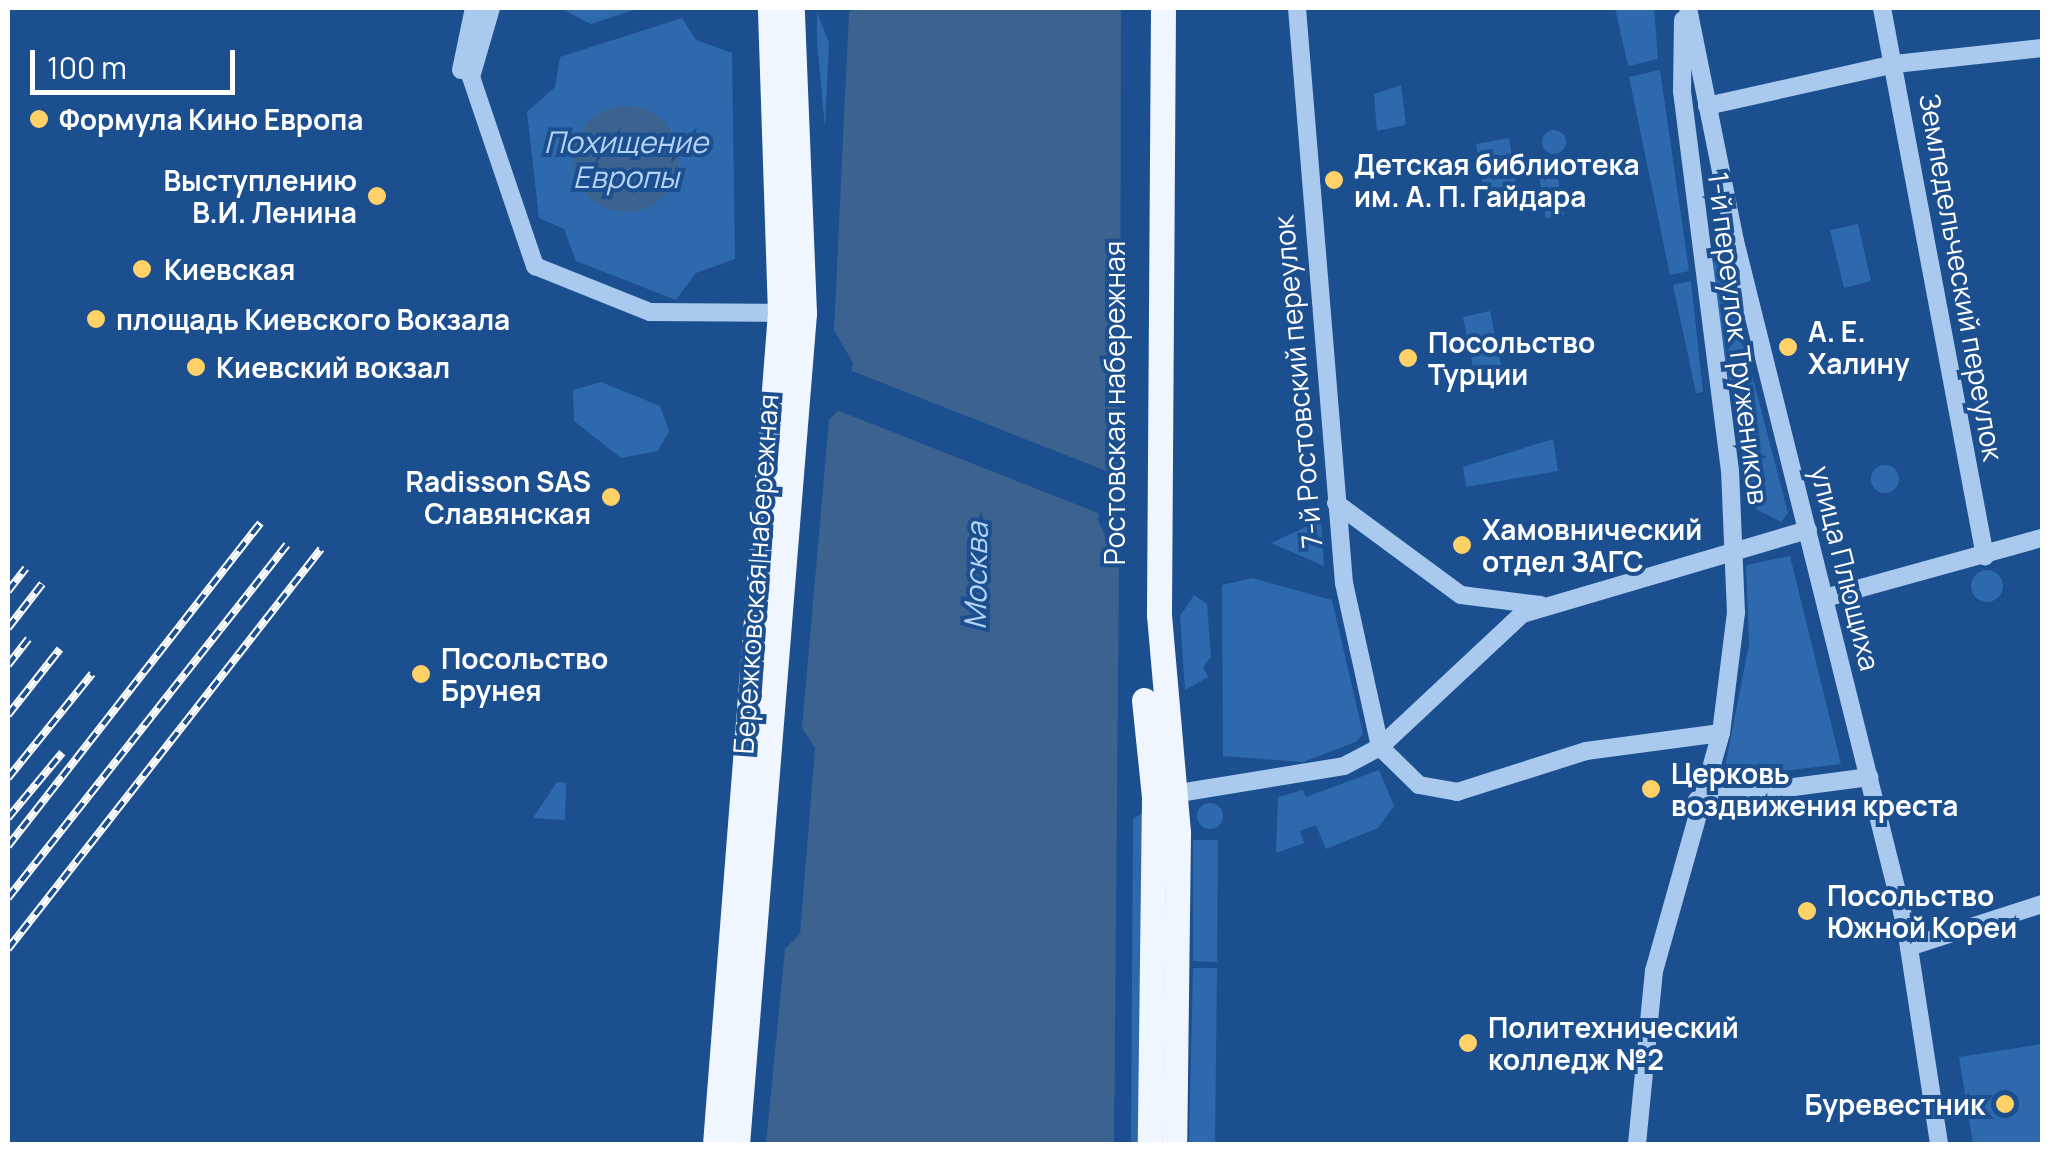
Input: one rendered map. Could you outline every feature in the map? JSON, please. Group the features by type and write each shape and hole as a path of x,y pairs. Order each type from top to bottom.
{"main road":[{"name":"Бережковская набережная","path":"770,8 792,313"},
{"name":"Бережковская набережная","path":"715,1144 792,313 792,8"},
{"name":"Ростовская набережная","path":"1147,8 1143,646 1165,795"},
{"name":"Ростовская набережная","path":"1163,8 1158,615 1165,795"},
{"name":"Бережковская набережная","path":"737,1144 784,405"},
{"path":"1150,1144 1165,795"},
{"path":"1165,795 1174,1144"}],"street":[{"path":"474,8 461,65 535,266 650,312 792,313"},
{"path":"489,140 470,69 491,8"},
{"name":"7-й Ростовский переулок","path":"1298,8 1326,406 1353,657 1380,747"},
{"name":"улица Плющиха","path":"1686,8 1909,947 1939,1144"},
{"name":"1-й переулок Тружеников","path":"1637,1144 1654,971 1696,800 1721,733 1736,613 1730,471 1684,108 1686,8"},
{"name":"Земледельческий переулок","path":"1882,8 1985,556"},
{"path":"1707,106 1895,64 2042,48"},
{"path":"1337,507 1461,595 1546,605"},
{"path":"1165,795 1307,777 1380,747 1497,629 1546,605 1808,530"},
{"path":"1824,598 2042,538"},
{"path":"1380,747 1419,786 1457,792 1586,751 1721,733"},
{"path":"1696,800 1869,778"},
{"path":"1909,947 2042,904"}],"shaded area":[{"path":"560,8 639,8 591,24"},
{"path":"1615,8 1654,8 1658,59 1628,66"},
{"path":"817,12 829,43 825,128 817,42"},
{"path":"682,18 696,40 732,53 735,259 696,273 676,300 576,261 564,229 539,218 527,112 555,87 560,57"},
{"path":"1660,70 1689,271 1670,275 1629,77"},
{"path":"1401,85 1406,125 1377,131 1374,94"},
{"path":"1554,130 1563,133 1563,151 1554,154 1545,151 1542,142 1545,133"},
{"path":"1509,138 1518,195 1485,200 1476,144"},
{"path":"1557,172 1564,215 1546,218 1539,175"},
{"path":"1858,224 1871,281 1844,288 1830,230"},
{"path":"1722,259 1788,513 1781,522 1756,509 1737,429 1710,263"},
{"path":"1691,281 1703,392 1696,393 1673,285"},
{"path":"1490,311 1502,370 1475,376 1463,317"},
{"path":"601,382 660,406 669,431 658,451 621,458 574,421 573,390"},
{"path":"1553,439 1558,471 1466,487 1463,467"},
{"path":"1885,465 1895,469 1899,479 1895,489 1885,493 1875,489 1871,479 1875,469"},
{"path":"1321,520 1324,566 1271,543"},
{"path":"1790,556 1841,764 1731,777 1725,767 1749,644 1746,565"},
{"path":"1987,570 1999,574 2003,586 1999,598 1987,602 1975,598 1971,586 1975,574"},
{"path":"1252,578 1332,600 1363,734 1356,742 1303,762 1223,756 1222,585"},
{"path":"1194,595 1207,604 1211,657 1203,667 1208,677 1185,690 1180,616"},
{"path":"1379,770 1394,806 1378,828 1326,849 1316,825 1300,831 1304,843 1276,853 1278,797 1303,790 1306,797"},
{"path":"557,782 566,783 565,820 533,818"},
{"path":"1210,803 1219,807 1223,816 1219,825 1210,829 1201,825 1197,816 1201,807"},
{"path":"1142,813 1141,1144 1131,1144 1133,819"},
{"path":"1193,840 1218,840 1217,962 1193,961"},
{"path":"1193,968 1217,968 1215,1144 1189,1144"},
{"name":"Буревестник","path":"2042,1044 2042,1144 1973,1144 1959,1057"}],"water":[{"name":"Москва","path":"858,8 1121,8 1120,470 1102,492 1098,520 1119,568 1114,1144 766,1144 785,949 800,934 815,748 802,728 829,420 845,403 853,363 834,330 849,12"},
{"name":"Похищение Европы","path":"626,106 646,110 664,121 675,139 679,159 675,179 664,197 646,208 626,212 606,208 588,197 577,179 573,159 577,139 588,121 606,110"}],"pier":[{"path":"847,369 1119,476 1103,515 834,409"}],"railway":[{"path":"8,846 260,523"},
{"path":"8,898 287,545"},
{"path":"8,949 321,549"},
{"path":"8,591 26,568"},
{"path":"8,628 42,584"},
{"path":"8,665 28,639"},
{"path":"8,715 60,649"},
{"path":"8,778 92,674"},
{"path":"8,818 62,753"}],"place":[{"name":"Формула Кино Европа","path":"39,119"},
{"name":"Детская библиотека им. А. П. Гайдара","path":"1334,180"},
{"name":"Выступлению В.И. Ленина","path":"377,196"},
{"name":"Киевская","path":"142,269"},
{"name":"площадь Киевского Вокзала","path":"96,319"},
{"name":"А. Е. Халину","path":"1788,347"},
{"name":"Посольство Турции","path":"1408,358"},
{"name":"Киевский вокзал","path":"196,367"},
{"name":"Radisson SAS Славянская","path":"611,497"},
{"name":"Хамовнический отдел ЗАГС","path":"1462,545"},
{"name":"Посольство Брунея","path":"421,674"},
{"name":"Церковь воздвижения креста","path":"1651,789"},
{"name":"Посольство Южной Кореи","path":"1807,911"},
{"name":"Политехнический колледж №2","path":"1468,1043"},
{"name":"Буревестник","path":"2005,1104"}]}
